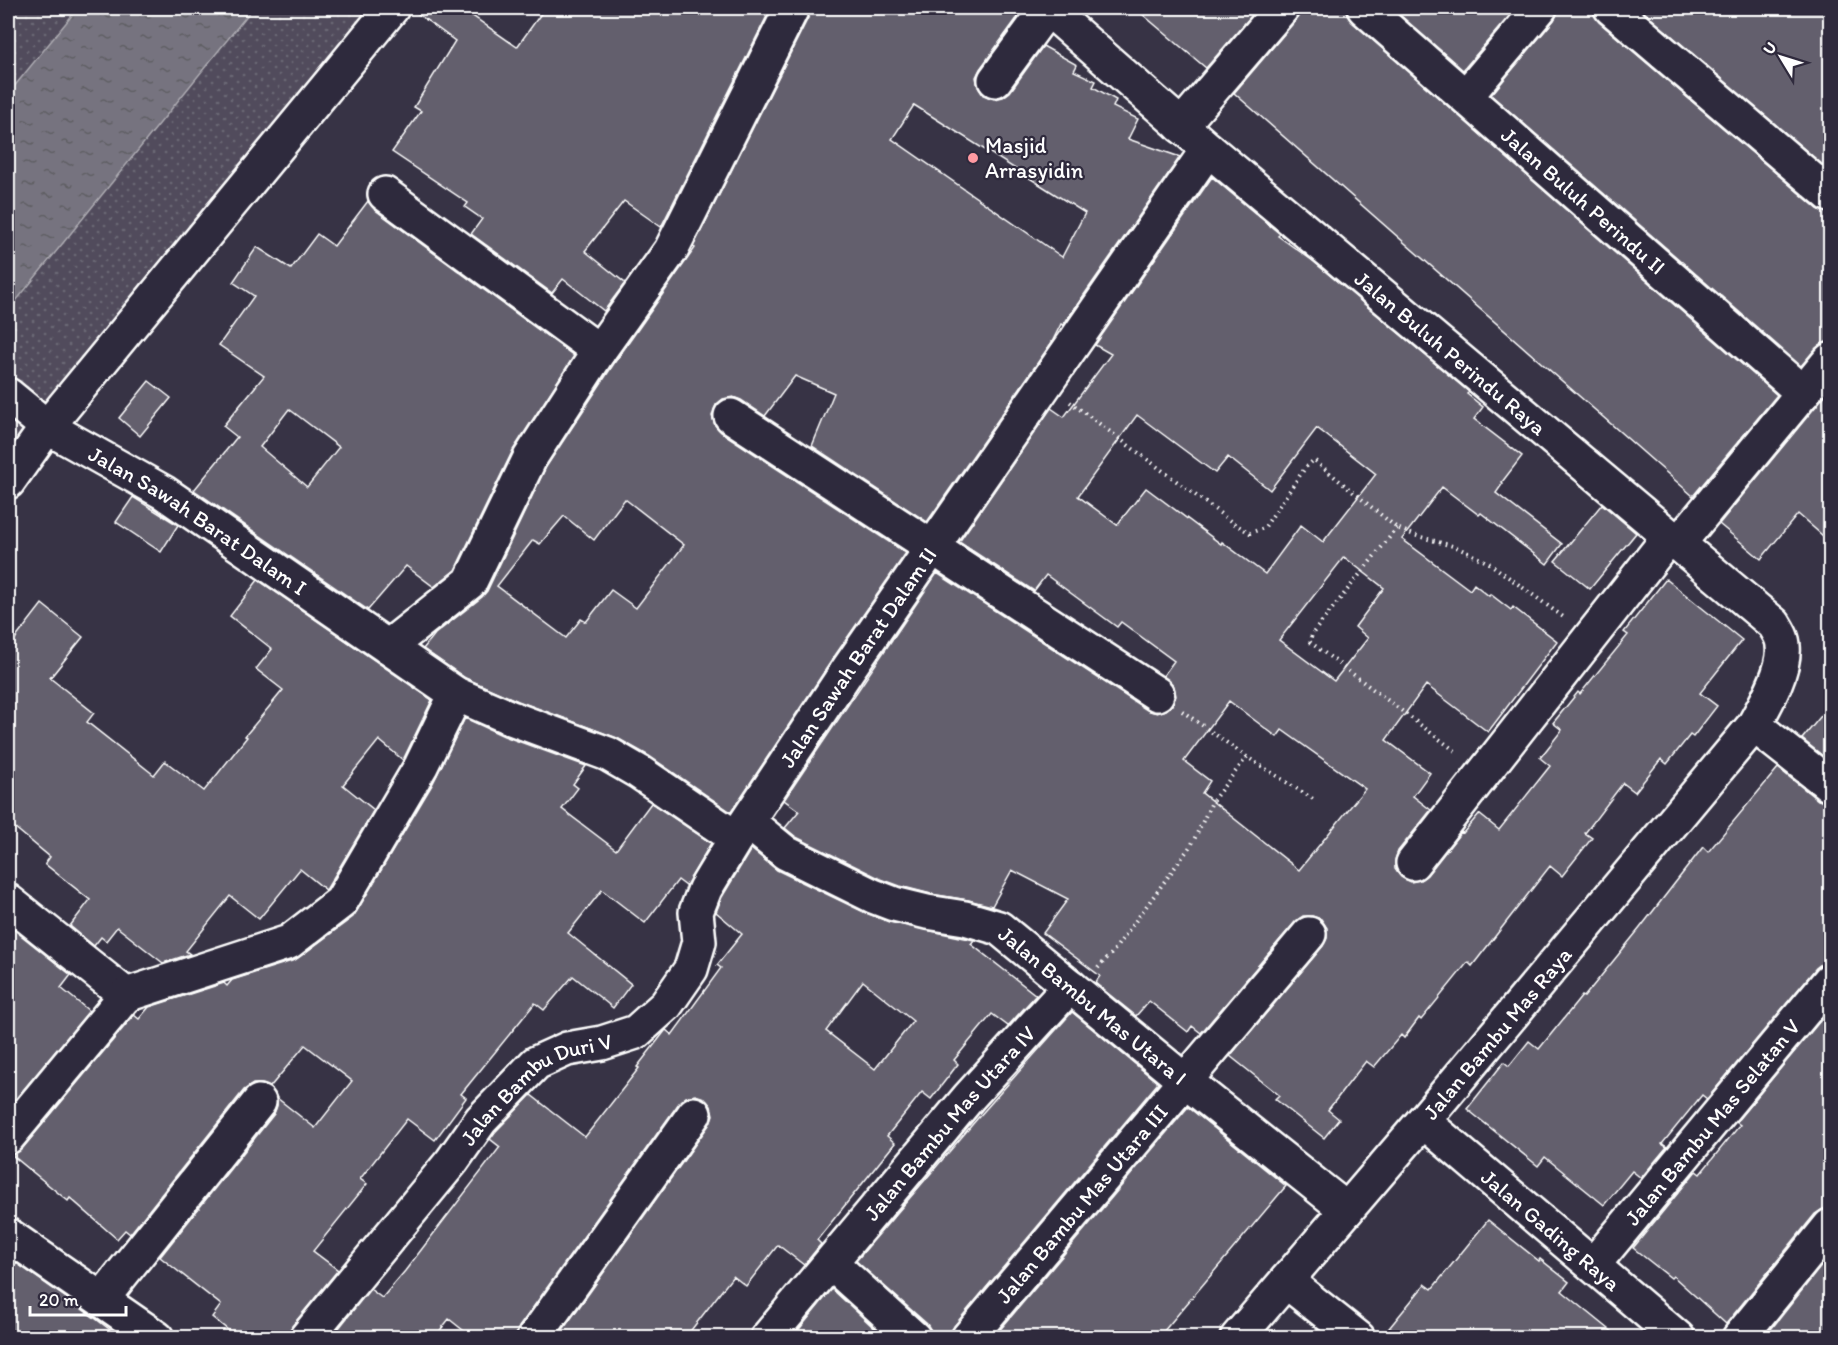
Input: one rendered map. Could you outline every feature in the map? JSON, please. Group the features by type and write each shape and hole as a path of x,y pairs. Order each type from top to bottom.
{"street":[{"path":"8,482 47,427 392,8"},
{"path":"742,830 608,754 511,718 456,694 388,647 470,582 530,458 599,351 671,250 792,8"},
{"path":"995,80 1047,8"},
{"name":"Jalan Buluh Perindu Raya","path":"1047,8 1208,149 1774,624 1781,635 1784,647 1778,675 1755,725"},
{"path":"1181,126 1282,8"},
{"name":"Jalan Buluh Perindu II","path":"1364,8 1803,393"},
{"path":"1466,96 1540,8"},
{"path":"1611,8 1830,195"},
{"name":"Jalan Sawah Barat Dalam II","path":"742,830 933,546 1208,149"},
{"path":"385,194 599,351"},
{"path":"1413,863 1590,637 1830,360"},
{"name":"Jalan Sawah Barat Dalam I","path":"9,396 47,427 163,492 388,647"},
{"path":"731,416 1157,693"},
{"path":"8,1137 126,995 289,942 341,902 421,766 456,694"},
{"path":"1755,725 1830,785"},
{"name":"Jalan Bambu Mas Raya","path":"1237,1338 1423,1121 1755,725"},
{"name":"Jalan Bambu Mas Utara I","path":"742,830 873,896 894,904 965,918 999,928 1347,1210"},
{"name":"Jalan Bambu Duri V","path":"306,1338 452,1161 481,1120 536,1063 567,1049 602,1043 636,1032 666,1005 691,969 699,942 696,912 705,889 742,830"},
{"path":"8,901 126,995"},
{"name":"Jalan Bambu Mas Utara III","path":"968,1338 1309,934"},
{"name":"Jalan Bambu Mas Selatan V","path":"1593,1265 1830,980"},
{"name":"Jalan Bambu Mas Utara IV","path":"767,1338 969,1098 1070,986"},
{"path":"102,1299 259,1102"},
{"path":"534,1338 694,1114"},
{"name":"Jalan Gading Raya","path":"1423,1121 1678,1338"},
{"path":"1739,1338 1830,1226"},
{"path":"8,1234 157,1338"},
{"path":"831,1263 914,1338"},
{"path":"1286,1281 1358,1338"}],"path":[{"path":"1046,384 1233,523 1250,533 1264,528 1305,468 1314,460 1397,528 1456,547 1489,563 1590,637"},
{"path":"1397,528 1312,634 1310,642 1484,773"},
{"path":"1157,693 1247,757 1313,800"},
{"path":"1070,986 1091,974 1112,953 1192,844 1213,800 1247,757"}],"shaded area":[{"path":"8,8 392,8 8,482"}],"water":[{"path":"78,8 253,8 8,311 8,94"}],"building":[{"path":"410,8 461,8 517,47 545,8 771,8 661,227 624,201 585,251 625,283 604,311 563,279 552,293 471,234 482,219 465,207 468,203 392,152 421,111 414,107 455,41"},
{"path":"811,8 1004,8 1018,17 976,77 983,95 994,99 1010,92 1043,46 1077,65 1074,71 1096,81 1093,87 1116,100 1113,107 1138,119 1128,139 1180,157 1063,325 1061,324 1052,342 927,522 812,446 834,393 795,376 765,416 733,397 723,399 716,405 712,416 721,432 906,553 731,812 649,756 617,738 518,701 465,678 423,649 435,634 487,591 546,467 615,362 695,248 693,247","holes":["914,105 1085,213 1062,257 892,139","625,499 684,545 636,608 611,590 586,622 581,619 566,638 497,586 533,540 540,544 564,516 594,540"]},
{"path":"1135,8 1258,8 1206,68"},
{"path":"1300,8 1346,8 1347,15 1352,22 1777,395 1693,496 1234,93 1296,20"},
{"path":"1392,8 1516,8 1463,70"},
{"path":"1558,8 1593,8 1594,15 1599,22 1818,209 1830,213 1830,342 1823,343 1816,348 1801,366 1491,95 1554,20"},
{"path":"1639,8 1830,8 1830,171"},
{"path":"1212,177 1280,234 1278,236 1313,261 1469,392 1467,394 1483,407 1474,419 1522,456 1496,493 1562,544 1547,564 1481,513 1479,515 1442,487 1402,539 1470,590 1474,584 1511,610 1513,607 1557,641 1488,732 1426,685 1386,740 1430,773 1413,796 1431,810 1398,851 1395,860 1395,869 1401,877 1411,882 1427,875 1461,832 1463,833 1479,814 1499,830 1550,766 1540,758 1562,730 1553,723 1628,635 1624,632 1666,579 1742,640 1700,693 1717,706 1693,737 1690,735 1667,764 1661,759 1635,792 1623,783 1585,833 1592,838 1562,876 1550,866 1472,966 1468,962 1421,1020 1419,1018 1404,1038 1401,1035 1374,1067 1366,1061 1328,1110 1339,1119 1324,1138 1275,1099 1279,1095 1230,1056 1323,946 1327,938 1327,928 1321,919 1303,916 1295,922 1201,1033 1192,1026 1188,1032 1149,1001 1136,1016 1095,983 1100,976 1043,933 1068,899 1012,870 992,906 931,894 881,879 796,837 785,828 799,811 784,800 937,573 1147,710 1157,713 1172,705 1176,696 1174,686 1163,676 1174,661 1121,622 1117,627 1046,575 1034,591 959,542 1051,408 1064,417 1111,354 1095,345","holes":["1137,415 1215,473 1228,457 1270,490 1317,428 1376,474 1323,542 1301,525 1265,574 1146,488 1117,525 1078,496","1344,557 1384,588 1355,627 1368,638 1334,681 1279,640","1229,701 1277,737 1282,730 1365,789 1299,870 1202,793 1210,781 1184,761"]},
{"path":"368,201 374,209 574,356 513,450 455,570 434,587 406,566 368,610 194,490 237,437 223,426 264,376 219,345 254,296 233,282 257,247 291,269 317,234 334,246","holes":["289,409 339,447 307,487 260,447"]},
{"path":"149,381 171,398 140,436 119,418"},
{"path":"1830,389 1830,542 1798,514 1761,559 1719,524"},
{"path":"133,497 178,525 161,552 116,522"},
{"path":"1602,504 1636,533 1590,589 1555,561"},
{"path":"258,580 432,700 403,760 379,740 343,785 374,810 326,890 300,869 259,919 230,896 186,951 190,954 163,963 117,927 106,941 101,937 94,946 70,926 90,900 45,864 50,857 8,822 8,648 42,604 83,637 50,678 94,713 87,722 154,775 165,761 204,791 283,690 256,669 272,649 230,616"},
{"path":"1830,705 1830,762 1802,739"},
{"path":"465,718 504,736 586,766 573,784 578,788 562,809 616,850 651,803 711,843 686,886 678,880 645,923 602,890 568,933 631,984 613,1008 573,976 544,1010 535,1003 461,1094 466,1098 435,1140 407,1119 360,1179 367,1184 313,1251 338,1270 292,1326 288,1338 238,1338 212,1317 221,1305 160,1257 274,1114 277,1098 315,1128 352,1081 305,1045 270,1087 253,1084 244,1090 130,1234 125,1230 117,1239 70,1198 68,1201 12,1155 22,1149 134,1015 139,1019 149,1007 224,983 227,986 232,980 295,960 353,917 432,785"},
{"path":"1778,768 1818,800 1830,803 1830,962 1823,963 1816,968 1707,1099 1702,1095 1662,1144 1667,1147 1641,1178 1632,1171 1604,1205 1545,1157 1538,1166 1467,1109 1504,1062 1509,1066 1529,1041 1539,1049 1582,996 1584,997 1703,847 1708,852"},
{"path":"751,849 777,870 866,913 889,922 974,940 971,944 1036,995 1008,1026 992,1014 954,1060 958,1064 931,1099 922,1092 887,1136 895,1143 817,1240 821,1244 804,1265 778,1245 746,1286 733,1276 685,1338 557,1338 709,1125 713,1115 711,1106 704,1098 695,1095 686,1097 679,1103 519,1327 515,1338 473,1338 449,1319 434,1338 331,1338 370,1289 382,1298 405,1271 500,1147 490,1139 495,1132 531,1095 585,1137 665,1031 672,1035 721,968 717,965 742,934 716,912 722,897","holes":["863,981 913,1021 875,1069 826,1031"]},
{"path":"8,925 71,975 61,988 89,1011 15,1100 8,1094"},
{"path":"1830,1009 1830,1208 1815,1214 1726,1324 1673,1276 1671,1278 1633,1248 1696,1171 1700,1174 1740,1125 1736,1122"},
{"path":"1072,1012 1158,1083 954,1326 950,1338 932,1338 932,1332 927,1324 856,1261"},
{"path":"1188,1107 1286,1186 1158,1338 993,1338"},
{"path":"1488,1220 1569,1282 1562,1291 1620,1338 1381,1338 1425,1284 1432,1289"},
{"path":"1830,1255 1830,1338 1764,1338"},
{"path":"8,1257 96,1319 121,1338 8,1338"},
{"path":"832,1289 885,1338 792,1338"}],"place":[{"name":"Masjid Arrasyidin","path":"973,158"}]}
